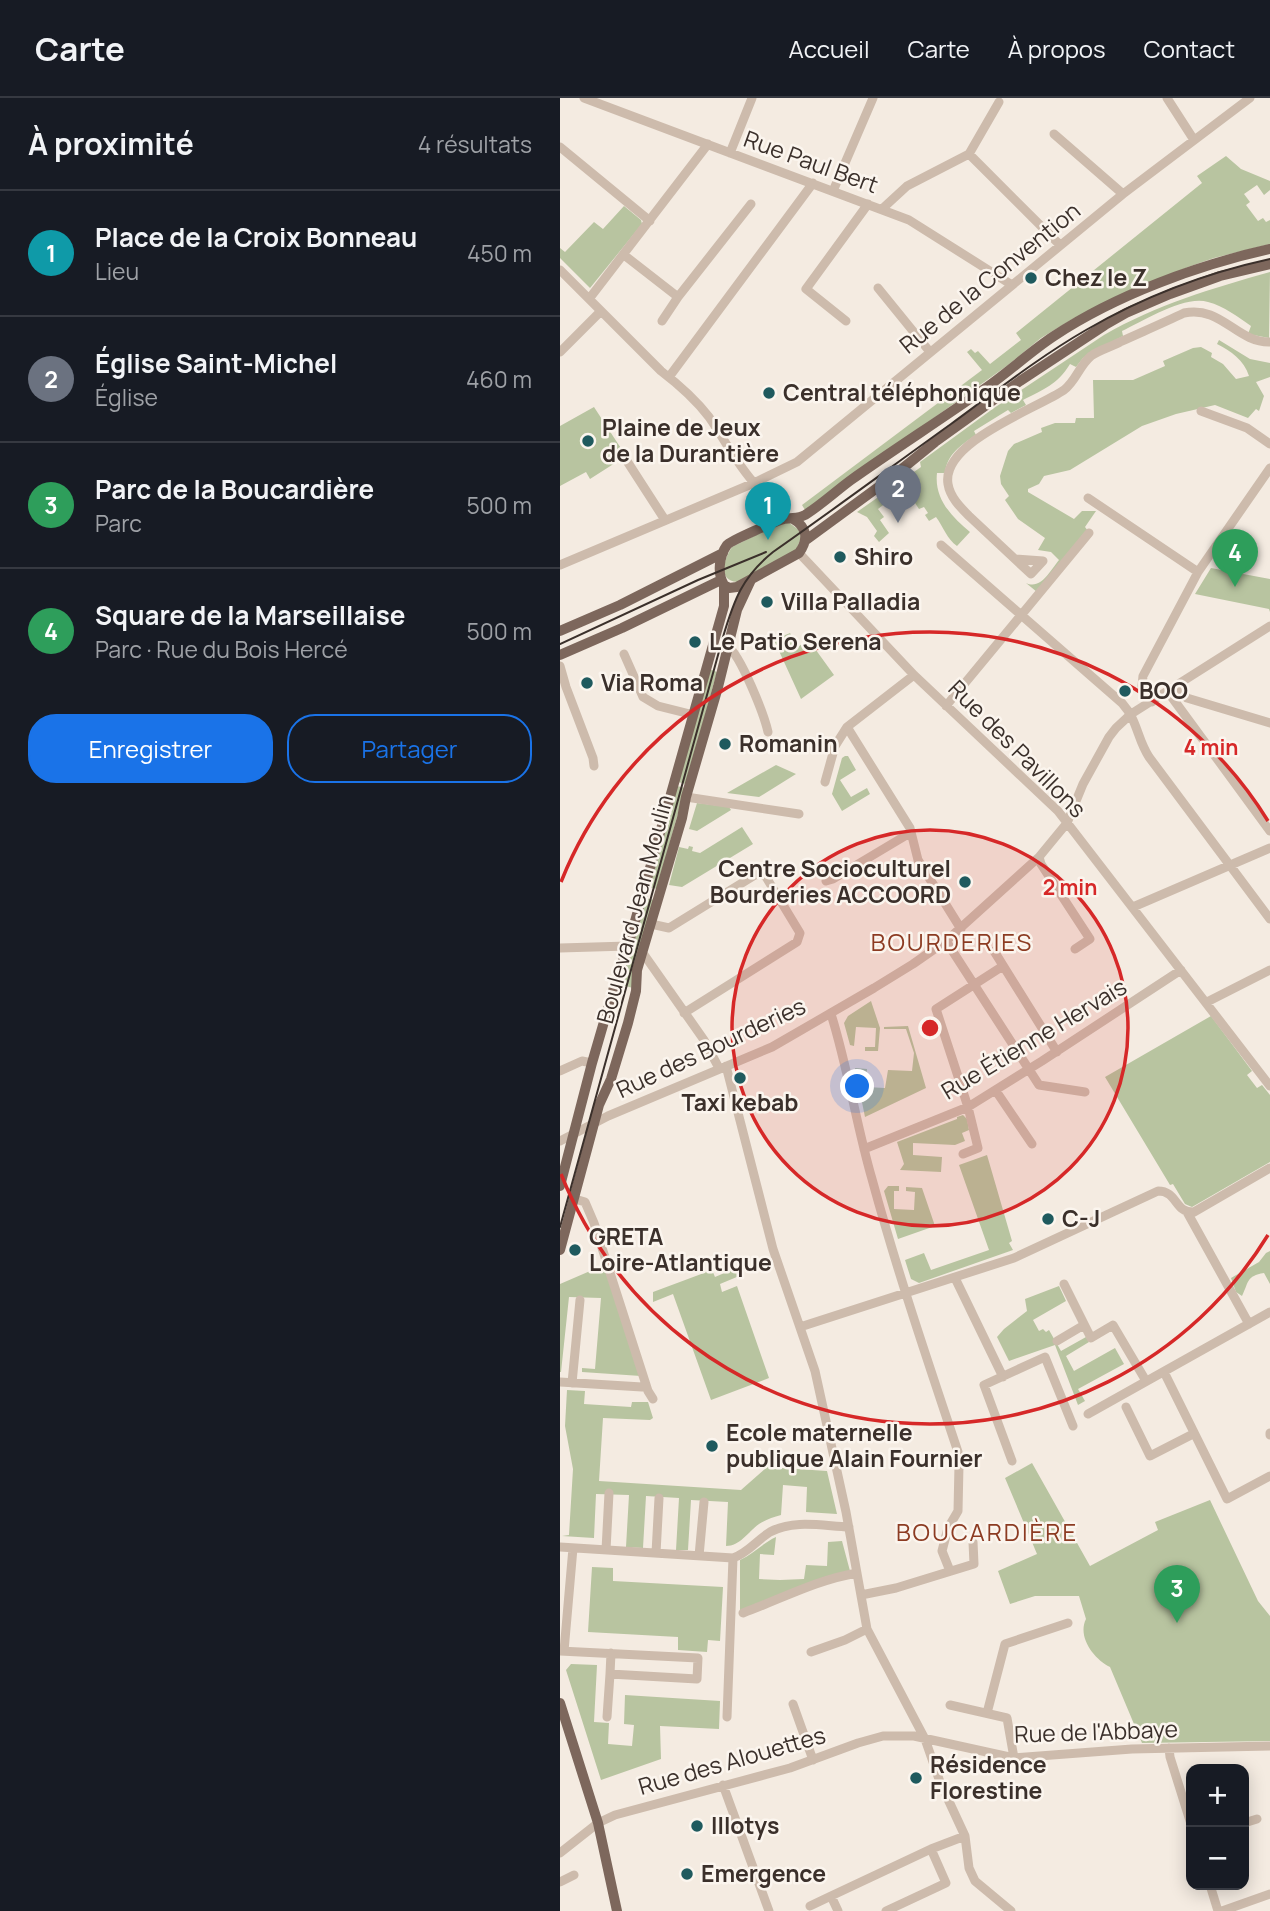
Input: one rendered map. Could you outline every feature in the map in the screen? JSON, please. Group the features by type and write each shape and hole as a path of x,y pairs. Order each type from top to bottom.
{"main road":[{"path":"560,631 620,605 723,554 731,542 805,515 1074,324 1167,280 1270,249"},
{"path":"560,655 722,583 729,588 737,587 799,552 806,540 945,434 1020,381 1126,313 1220,276 1270,264"},
{"path":"788,519 804,530 806,540"},
{"name":"Boulevard Jean Moulin","path":"560,1186 592,1063 628,946 724,606 719,572 723,554"},
{"name":"Boulevard Jean Moulin","path":"560,1250 599,1105 611,1079 628,1021 636,992 637,970 682,818 685,797 718,687 727,645 737,610 751,580"},
{"path":"560,1703 598,1822 617,1911"}],"street":[{"name":"Rue Paul Bert","path":"584,98 909,220 1012,285"},
{"path":"730,153 752,98"},
{"path":"833,191 873,98"},
{"path":"1167,98 1194,140"},
{"name":"Rue de la Convention","path":"560,565 754,483 797,462 1123,194 1250,98"},
{"path":"882,209 907,186 969,154 999,102"},
{"path":"1054,134 1123,194"},
{"path":"589,299 708,144"},
{"path":"560,147 650,221"},
{"path":"969,154 1060,245"},
{"path":"669,377 813,183"},
{"path":"662,321 751,204"},
{"path":"846,321 806,289 868,204"},
{"path":"624,254 678,297"},
{"path":"560,270 708,417 772,512 788,519"},
{"path":"878,288 930,352"},
{"path":"560,352 601,311"},
{"path":"1015,559 969,516 949,489 948,473 956,457 964,450 1006,419 1063,390 1091,357 1184,313 1192,311 1211,314 1255,340 1270,342"},
{"path":"1201,411 1247,428 1270,444"},
{"path":"625,458 665,520"},
{"path":"1152,702 1144,692 1141,681 1198,572 1268,474"},
{"path":"1088,498 1198,572"},
{"path":"762,529 767,513 765,502"},
{"path":"946,706 1089,533"},
{"path":"941,545 1132,714 1143,747 1270,919"},
{"name":"Rue des Pavillons","path":"799,552 914,675 1058,811 1270,1086"},
{"name":"Rue des Bourderies","path":"560,1140 595,1122 772,1046 831,1014 946,941 1039,858 1067,823 1083,784 1116,728 1132,714 1270,626"},
{"path":"727,645 731,647 760,707 768,732"},
{"path":"624,654 643,697 658,706 694,715"},
{"path":"560,666 594,766"},
{"path":"825,782 835,746 847,727 914,675"},
{"path":"1177,686 1187,698 1270,723"},
{"path":"1168,692 1270,831"},
{"path":"847,727 908,825 918,860 961,929"},
{"path":"685,797 799,814"},
{"path":"826,881 910,833"},
{"path":"1133,907 1270,848"},
{"path":"1039,858 1090,939 1074,949"},
{"path":"651,924 668,928 755,875 761,874 800,933 797,942 684,1013"},
{"path":"946,941 1039,1085 1085,1092"},
{"path":"560,948 628,946"},
{"path":"994,951 1057,1052"},
{"path":"642,954 722,1067 773,1249 815,1371 849,1527 867,1629 925,1739 940,1782 965,1836 969,1868 975,1881 1011,1911"},
{"path":"963,1154 978,1148 968,1107 936,1009 1003,966"},
{"name":"Rue Étienne Hervais","path":"864,1149 968,1107 1181,970"},
{"path":"1207,1002 1270,970"},
{"path":"831,1014 844,1055 864,1149 906,1294 957,1452 958,1511 948,1528 942,1550 950,1571"},
{"path":"560,1071 582,1061 592,1063"},
{"path":"996,1091 1032,1144"},
{"path":"1187,1212 1194,1212 1270,1168"},
{"path":"800,1327 1014,1258 1158,1191 1166,1191 1173,1196 1187,1212 1249,1324"},
{"path":"575,1199 585,1202 594,1223 653,1399"},
{"path":"955,1278 1003,1377"},
{"path":"1064,1284 1091,1338 1114,1325 1146,1381"},
{"path":"572,1383 580,1300"},
{"path":"1088,1414 1270,1312"},
{"path":"1057,1341 1084,1325"},
{"path":"1012,1461 984,1385 1045,1357 1073,1426"},
{"path":"1166,1376 1227,1499 1270,1476"},
{"path":"560,1382 642,1387"},
{"path":"1126,1407 1150,1455 1193,1434"},
{"path":"606,1550 608,1493"},
{"path":"656,1553 659,1498"},
{"path":"699,1556 704,1502"},
{"path":"560,1547 733,1558 744,1553 765,1535 784,1526 803,1524 849,1527"},
{"path":"861,1595 896,1588 974,1564 974,1542"},
{"path":"573,1548 562,1651 698,1658 697,1679 610,1674"},
{"path":"727,1717 733,1558"},
{"path":"743,1613 815,1583 857,1573"},
{"path":"987,1713 1005,1644 1068,1623"},
{"path":"811,1652 867,1629"},
{"path":"607,1717 611,1653"},
{"path":"793,1704 813,1760"},
{"path":"950,1705 1007,1718 1014,1758"},
{"name":"Rue des Alouettes","path":"560,1853 598,1822 614,1815 790,1768 883,1736 914,1736 925,1739"},
{"name":"Rue de l'Abbaye","path":"925,1739 1014,1758 1132,1749 1270,1746"},
{"path":"1169,1748 1186,1808"},
{"path":"723,1785 769,1911"},
{"path":"1249,1821 1257,1819"},
{"path":"810,1906 931,1849 965,1836"},
{"path":"886,1911 946,1883 931,1849"},
{"path":"560,1882 574,1875"},
{"path":"1212,1890 1220,1911 1270,1894"},
{"path":"831,1896 838,1911"}],"green space":[{"path":"1226,156 1241,169 1270,181 1270,190 1264,195 1257,185 1244,194 1250,202 1246,205 1258,221 1263,218 1266,222 1270,220 1270,244 1188,267 1074,318 1041,338 1008,365 805,510 802,505 982,370 967,352 971,349 975,353 978,351 990,364 1021,340 1016,333 1202,183 1197,176"},
{"path":"624,206 641,220 642,224 590,288 560,258 560,248 565,252 594,222 603,229"},
{"path":"1270,272 1269,338 1248,334 1251,326 1214,304 1198,301 1176,305 1122,331 1123,336 1083,358 1076,367 1070,364 1055,382 1023,400 1026,405 1011,413 1008,410 974,431 976,435 952,455 945,473 937,473 941,499 951,514 970,532 957,546 936,517 929,521 924,507 919,509 911,497 897,507 891,499 878,509 884,517 880,520 889,533 879,542 874,536 877,531 867,517 857,512 921,467 920,462 994,408 1104,335 1164,306"},
{"path":"1219,340 1250,359 1270,363 1270,377 1256,382 1264,396 1259,411 1256,409 1248,418 1215,405 1176,414 1142,426 1070,470 1044,476 1039,484 1028,489 1028,492 1074,519 1082,511 1096,511 1085,527 1088,531 1037,592 1026,583 1041,582 1059,560 1051,552 1038,550 1045,538 1018,519 1005,500 1009,496 1001,484 1000,476 1008,451 1014,444 1042,432 1041,428 1055,423 1075,423 1076,418 1094,418 1093,380 1133,380 1165,366 1163,361 1193,348 1201,347 1212,353 1211,357 1223,364 1236,379 1249,376 1236,357 1217,344"},
{"name":"Plaine de Jeux de la Durantière","path":"594,407 626,456 590,479 586,472 560,486 560,426"},
{"path":"788,522 799,530 801,538 796,550 737,582 727,577 724,568 732,547 780,523"},
{"path":"1211,568 1270,579 1270,612 1269,609 1195,594"},
{"path":"790,633 798,647 808,639 834,675 801,699 774,640"},
{"path":"709,669 717,672 686,784 678,782"},
{"path":"848,756 856,770 840,780 851,797 867,788 870,794 842,811 832,794 842,758"},
{"path":"776,765 796,774 759,797 727,793"},
{"path":"677,786 685,788 657,889 649,887"},
{"path":"697,803 729,807 731,810 697,831 689,829"},
{"path":"742,827 753,844 682,887 669,885 679,847 693,847 692,851 700,853"},
{"path":"645,898 654,900 633,988 618,984"},
{"path":"871,1001 880,1028 878,1051 865,1051 865,1047 875,1047 876,1028 856,1027 854,1046 850,1045 844,1023 848,1016"},
{"path":"1211,1016 1252,1071 1247,1075 1257,1088 1262,1085 1270,1095 1270,1162 1192,1207 1185,1204 1173,1184 1170,1185 1105,1077"},
{"path":"908,1026 926,1088 865,1117 855,1068 867,1069 866,1087 885,1088 888,1070 912,1071 914,1053 906,1029 884,1029"},
{"path":"963,1115 967,1119 969,1130 962,1133 965,1141 955,1145 913,1143 913,1155 942,1157 941,1172 900,1170 904,1164 897,1142"},
{"path":"987,1155 1013,1250 919,1283 911,1279 905,1260 924,1253 931,1270 989,1250 959,1165"},
{"path":"888,1186 899,1186 899,1191 894,1191 894,1209 914,1210 915,1192 906,1191 906,1187 922,1188 935,1226 898,1239 884,1191"},
{"path":"1270,1251 1270,1284 1264,1273 1258,1274 1249,1280 1242,1296 1236,1292 1231,1278 1259,1262"},
{"path":"604,1265 641,1376 582,1372 582,1368 595,1369 601,1298 569,1297 560,1372 560,1284"},
{"path":"741,1266 744,1274 720,1284 722,1292 737,1286 769,1378 711,1400 673,1294 653,1302 653,1292 712,1270 715,1277"},
{"path":"1059,1286 1066,1301 1033,1320 1039,1331 1049,1330 1061,1351 1086,1337 1089,1342 1066,1356 1074,1371 1115,1348 1124,1364 1078,1389 1085,1401 1078,1405 1055,1345 1009,1361 997,1337 1027,1311 1025,1299"},
{"path":"567,1390 585,1391 584,1404 631,1407 632,1402 648,1402 653,1418 650,1420 603,1418 599,1481 741,1490 767,1467 827,1471 837,1514 806,1512 807,1487 783,1485 781,1515 759,1524 740,1541 726,1546 728,1502 691,1500 688,1550 676,1550 679,1498 646,1496 643,1548 626,1547 629,1495 596,1494 594,1538 562,1536 569,1535 573,1469 565,1426"},
{"path":"1032,1463 1090,1566 1158,1530 1155,1522 1210,1500 1258,1601 1270,1616 1270,1741 1142,1743 1110,1667 1098,1659 1085,1640 1086,1619 1079,1596 1035,1596 1010,1604 998,1571 1037,1554 1005,1478"},
{"path":"776,1537 774,1555 760,1554 759,1579 804,1579 806,1565 827,1566 828,1542 842,1541 850,1571 740,1612 740,1560"},
{"path":"592,1567 613,1568 613,1581 723,1587 720,1641 708,1640 707,1652 678,1650 678,1637 588,1632"},
{"path":"571,1664 597,1665 594,1722 609,1723 608,1744 632,1746 634,1725 624,1724 625,1695 720,1701 719,1729 660,1726 661,1759 601,1780 566,1670"}],"tram line":[{"path":"560,1227 723,637 735,600 746,580 773,552 1069,340 1108,318 1175,287 1270,259"},
{"path":"560,644 698,580 766,552"}],"place":[{"name":"Chez le Z","path":"1031,278"},
{"name":"Central téléphonique","path":"769,393"},
{"name":"Plaine de Jeux de la Durantière","path":"588,441"},
{"name":"Église Saint-Michel","path":"898,523"},
{"name":"Place de la Croix Bonneau","path":"768,540"},
{"name":"Shiro","path":"840,557"},
{"name":"Square de la Marseillaise","path":"1235,587"},
{"name":"Villa Palladia","path":"767,602"},
{"name":"Le Patio Serena","path":"695,642"},
{"name":"Via Roma","path":"587,683"},
{"name":"BOO","path":"1125,691"},
{"name":"Romanin","path":"725,744"},
{"name":"Centre Socioculturel Bourderies ACCOORD","path":"965,882"},
{"name":"Taxi kebab","path":"740,1078"},
{"name":"C-J","path":"1048,1219"},
{"name":"GRETA Loire-Atlantique","path":"575,1250"},
{"name":"Ecole maternelle publique Alain Fournier","path":"712,1446"},
{"name":"Parc de la Boucardière","path":"1177,1623"},
{"name":"Résidence Florestine","path":"916,1778"},
{"name":"Illotys","path":"697,1826"},
{"name":"Emergence","path":"687,1874"}],"district":[{"name":"BOURDERIES","path":"952,943"},
{"name":"BOUCARDIÈRE","path":"987,1533"}]}
